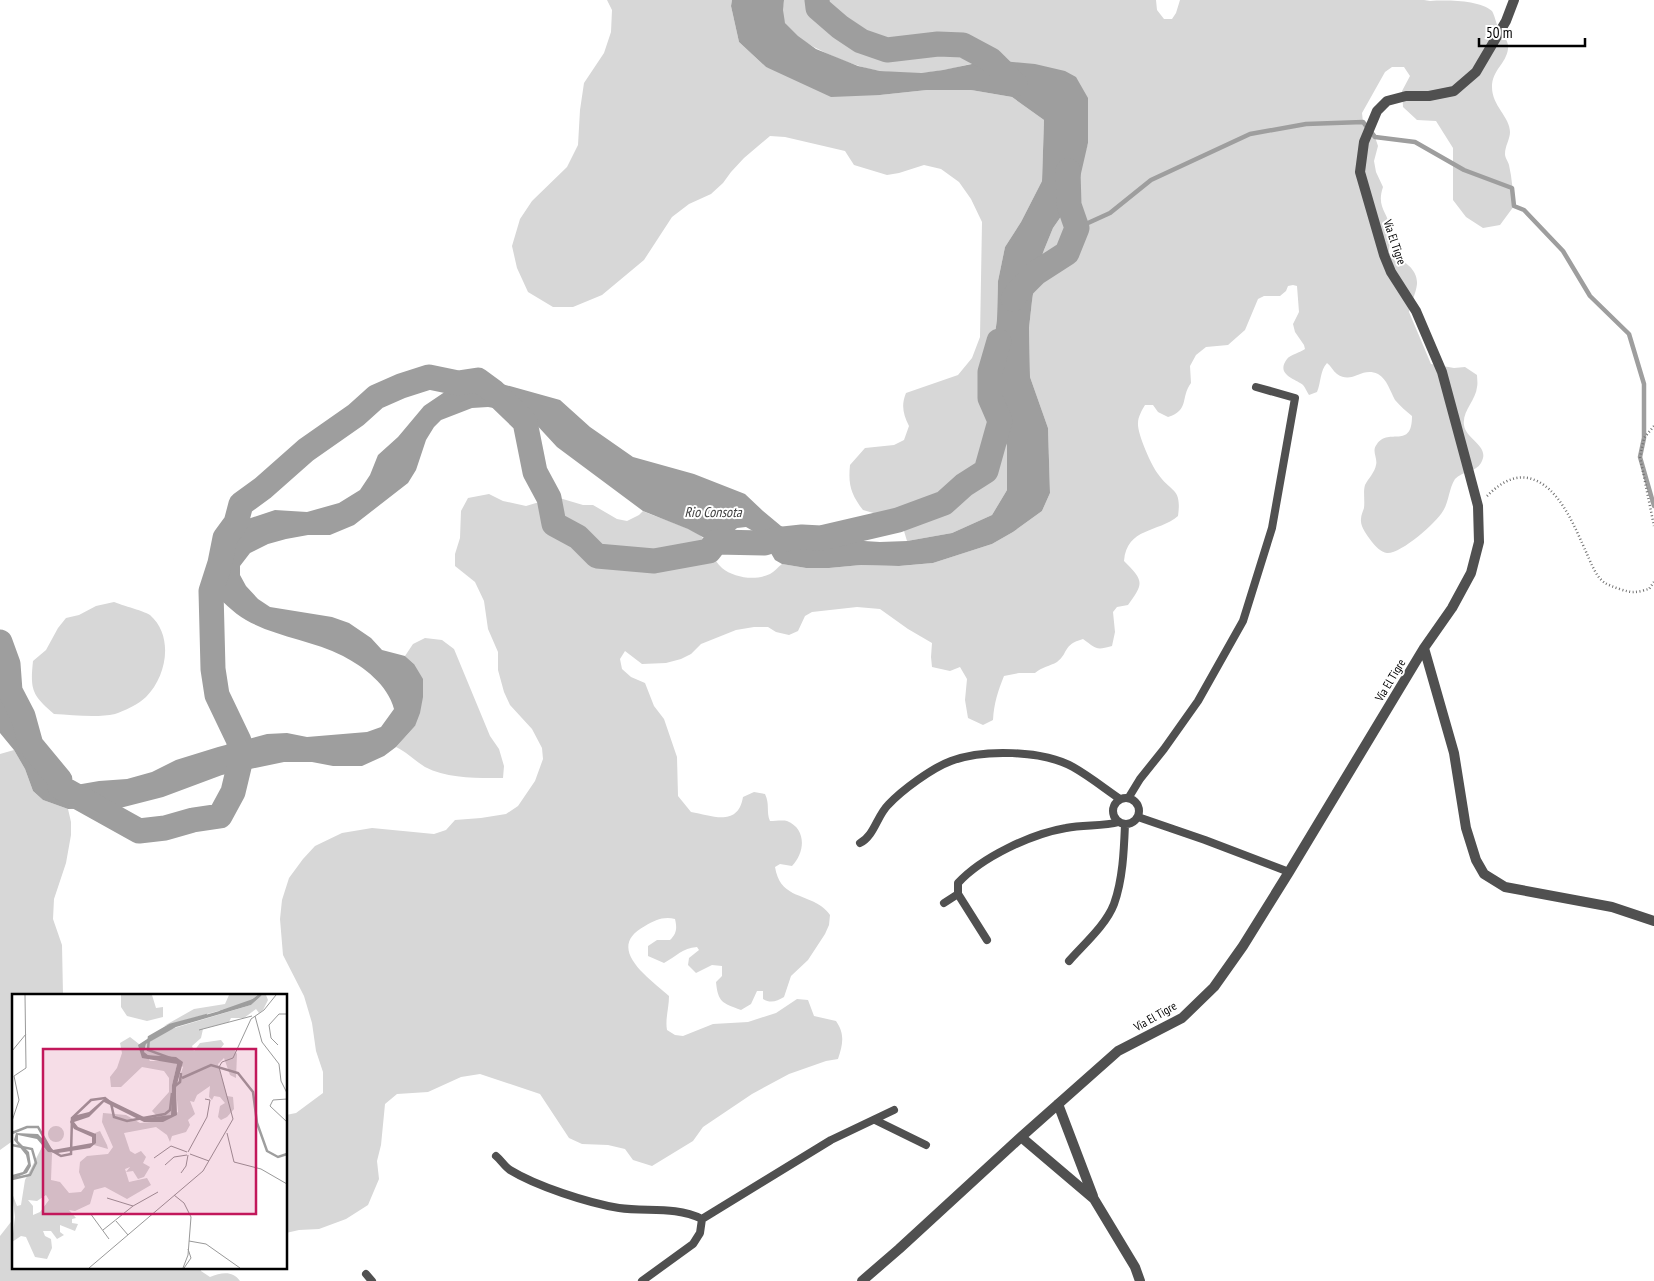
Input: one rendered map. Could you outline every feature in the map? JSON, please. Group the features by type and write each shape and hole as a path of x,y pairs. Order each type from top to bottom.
{"street":[{"name":"Vía El Tigre","path":"862,1281 900,1249 1021,1137 1118,1051 1182,1018 1214,987 1243,946 1289,872 1424,648 1452,608 1471,573 1479,542 1478,506 1442,372 1416,310 1391,272 1384,255 1360,172 1364,142 1377,111 1387,101 1397,98 1428,96 1454,91 1476,72 1506,21 1514,0"},
{"path":"1424,648 1454,753 1466,828 1476,860 1484,874 1504,887 1612,907 1654,921"},
{"path":"1058,1104 1094,1199 1135,1267 1140,1281"},
{"path":"1021,1137 1094,1199"}],"lane":[{"path":"1129,797 1140,779 1198,701 1243,621 1272,528 1295,398 1256,387"},
{"path":"860,843 867,840 888,805 924,776 951,761 990,753 1048,757 1072,766 1120,799"},
{"path":"987,940 958,894 958,883 965,876 995,856 1037,835 1067,827 1098,826 1132,822 1138,817 1139,807 1136,801 1129,797 1120,799 1114,804 1115,818 1122,823"},
{"path":"1138,817 1289,872"},
{"path":"1069,961 1104,922 1114,905 1120,883 1122,823"},
{"path":"944,903 958,894"},
{"path":"702,1219 831,1140 894,1110"},
{"path":"875,1120 926,1146"},
{"path":"496,1156 508,1169 567,1195 619,1208 677,1210 690,1213 702,1219"},
{"path":"642,1281 693,1244 700,1233 702,1219"},
{"path":"366,1274 372,1281"}],"path":[{"path":"1654,426 1644,438 1640,457 1654,526"},
{"path":"1478,506 1495,488 1506,481 1522,477 1535,479 1549,488 1569,515 1592,567 1604,582 1633,593 1650,589 1654,582"}],"shaded area":[{"path":"607,0 732,0 731,6 739,42 766,67 880,95 927,90 971,90 1012,97 1044,120 1042,181 1021,222 1005,247 998,281 997,319 990,372 990,398 1007,446 1007,490 992,515 952,533 907,541 898,520 863,510 853,494 849,478 850,465 865,448 894,445 904,440 909,426 903,409 906,393 958,375 972,358 980,337 982,222 971,199 959,182 941,169 924,165 887,175 854,165 845,151 785,137 770,136 744,158 711,194 689,204 672,217 644,260 602,295 573,307 553,307 528,292 517,268 512,246 520,219 532,201 567,167 578,145 584,83 604,53 611,32 612,10"},
{"path":"784,0 1156,0 1157,10 1164,19 1172,19 1180,0 1424,0 1454,1 1486,7 1492,11 1508,46 1505,59 1494,76 1492,87 1495,100 1507,121 1510,132 1505,157 1509,164 1514,206 1500,225 1483,228 1466,217 1453,200 1453,148 1436,121 1417,120 1403,107 1402,91 1410,76 1404,67 1392,67 1385,72 1362,113 1363,122 1375,137 1378,146 1374,161 1376,172 1383,187 1381,200 1390,229 1389,253 1408,265 1417,278 1416,291 1409,312 1431,364 1454,368 1465,367 1477,375 1476,392 1465,415 1464,425 1469,435 1481,447 1483,457 1481,463 1476,468 1461,474 1455,479 1443,511 1418,537 1401,549 1393,552 1387,553 1376,547 1364,531 1361,522 1365,485 1376,465 1375,447 1382,439 1404,435 1408,432 1412,416 1395,400 1386,382 1378,374 1367,372 1353,377 1343,377 1336,373 1327,363 1323,369 1317,392 1309,395 1303,385 1285,373 1283,369 1287,359 1305,349 1295,332 1293,324 1299,312 1297,286 1288,286 1286,291 1280,296 1264,296 1258,299 1245,330 1228,345 1206,347 1196,355 1190,366 1191,383 1179,411 1168,417 1158,412 1153,405 1145,405 1141,411 1138,428 1142,441 1155,470 1177,495 1178,516 1137,536 1126,550 1124,561 1140,582 1137,592 1128,605 1117,607 1113,612 1115,632 1112,646 1096,648 1083,639 1072,644 1057,662 1035,673 1019,673 1004,676 994,708 993,720 983,725 968,718 965,700 967,679 960,667 950,671 932,667 932,643 880,609 857,607 812,612 805,616 798,631 789,635 776,632 768,627 736,630 701,644 691,654 681,659 666,663 642,664 625,651 620,659 622,669 631,677 645,683 654,706 664,719 677,757 678,796 691,812 723,817 736,813 743,797 754,792 765,794 770,821 787,821 801,835 800,855 792,866 780,864 775,867 778,877 787,889 821,906 830,915 829,925 825,934 808,960 791,976 784,997 771,1002 763,999 763,991 757,991 751,1004 741,1010 722,1001 718,994 716,982 722,976 722,966 712,965 696,973 688,965 689,958 699,950 697,947 683,951 664,963 648,956 648,946 657,940 670,940 674,935 676,930 675,919 660,919 645,926 633,935 629,944 629,953 642,972 669,996 667,1030 675,1035 683,1036 713,1024 748,1022 776,1013 797,999 808,1000 814,1016 836,1021 839,1026 842,1039 838,1059 826,1061 789,1074 752,1094 703,1127 693,1141 652,1166 633,1160 625,1149 608,1145 582,1144 569,1138 540,1094 480,1074 461,1077 428,1092 397,1094 385,1104 381,1145 377,1161 379,1179 368,1205 346,1219 319,1229 288,1233 288,1115 296,1113 323,1093 323,1072 316,1051 312,1023 304,996 283,955 280,919 282,900 289,878 315,846 342,833 372,828 434,834 446,830 455,820 506,814 518,806 535,781 543,759 542,748 532,729 510,705 504,692 498,670 498,652 488,629 484,601 475,582 455,566 455,554 460,538 461,511 468,498 489,494 503,501 526,506 556,497 583,505 593,505 617,519 627,521 643,511 699,535 703,538 722,568 739,576 752,578 770,574 782,564 806,568 829,568 933,563 992,544 1013,532 1042,511 1050,493 1048,428 1030,377 1029,328 1036,273 1053,228 1069,205 1088,143 991,60 946,70 920,73 886,72 858,66 814,47 801,39 785,23 783,12"},
{"path":"114,602 150,615 158,624 165,645 163,667 159,678 143,700 115,714 93,716 54,714 41,702 34,691 32,679 33,661 46,650 66,618 79,615 96,606"},
{"path":"425,638 442,640 454,649 490,736 499,749 504,766 503,778 463,777 443,774 425,767 396,747 415,726 414,664 405,656 413,644"},
{"path":"14,750 25,769 33,791 43,800 68,809 71,835 66,863 54,899 53,919 62,945 63,994 12,994 12,1141 0,1150 0,754"},
{"path":"12,1221 12,1268 201,1268 201,1271 210,1277 230,1274 240,1281 0,1281 0,1236"}],"water":[{"name":"Rio Consota","path":"732,0 784,0 785,23 798,36 816,49 858,66 880,71 921,73 991,60 1035,64 1065,71 1076,77 1088,98 1088,143 1079,182 1069,205 1053,228 1036,273 1029,328 1030,377 1048,428 1050,493 1042,511 1013,532 992,544 933,563 829,568 806,568 782,564 775,560 765,543 746,527 737,528 726,538 716,542 710,541 688,529 643,511 557,447 533,421 512,411 488,407 472,408 441,420 426,440 416,470 408,483 354,525 330,535 308,535 268,544 250,553 240,566 240,575 246,586 258,599 270,607 332,617 349,623 371,638 382,650 405,656 414,664 423,679 423,697 420,713 415,726 396,747 384,756 362,766 284,762 222,775 163,797 120,808 68,809 43,800 33,791 25,769 14,750 0,733 0,698 23,716 36,738 48,767 60,780 76,785 127,779 152,772 176,760 267,734 287,733 307,737 367,732 381,727 394,709 386,692 367,671 343,656 319,646 269,631 241,617 211,591 213,563 225,538 236,523 275,510 307,512 339,503 360,490 370,475 378,455 398,437 424,406 458,383 478,380 495,382 560,400 590,427 633,457 694,474 745,494 781,526 802,537 880,542 907,541 952,533 992,515 1007,490 1007,446 990,398 990,372 997,319 998,281 1005,247 1021,222 1042,181 1044,120 1012,97 971,90 927,90 880,95 831,97 766,67 739,42 731,6"}],"waterway":[{"path":"817,0 818,8 840,27 861,41 887,50 938,44 963,45 991,60 1015,84"},
{"path":"1077,228 1110,213 1151,180 1250,134 1306,124 1363,122 1375,137 1415,142 1464,170 1512,188 1514,206 1524,210 1563,251 1590,296 1629,334 1644,384 1644,438 1640,457 1654,506"},
{"path":"1013,299 1018,291 1036,273 1067,253 1077,228 1069,205 1068,171"},
{"path":"0,642 8,664 10,691 23,716 31,745 60,780 60,787 139,831 165,828 193,820 220,816 233,792 239,767 239,741 217,695 213,669 211,591 220,563 225,538 236,523 241,504 263,488 306,450 356,415 376,397 429,377 458,383 478,380 493,391 525,422 535,472 549,498 554,524 578,537 597,556 654,561 709,551 716,542 765,543 774,540 802,537 821,538 898,520 944,503 964,485 986,471 1000,421 990,398 990,372 999,341"}]}
